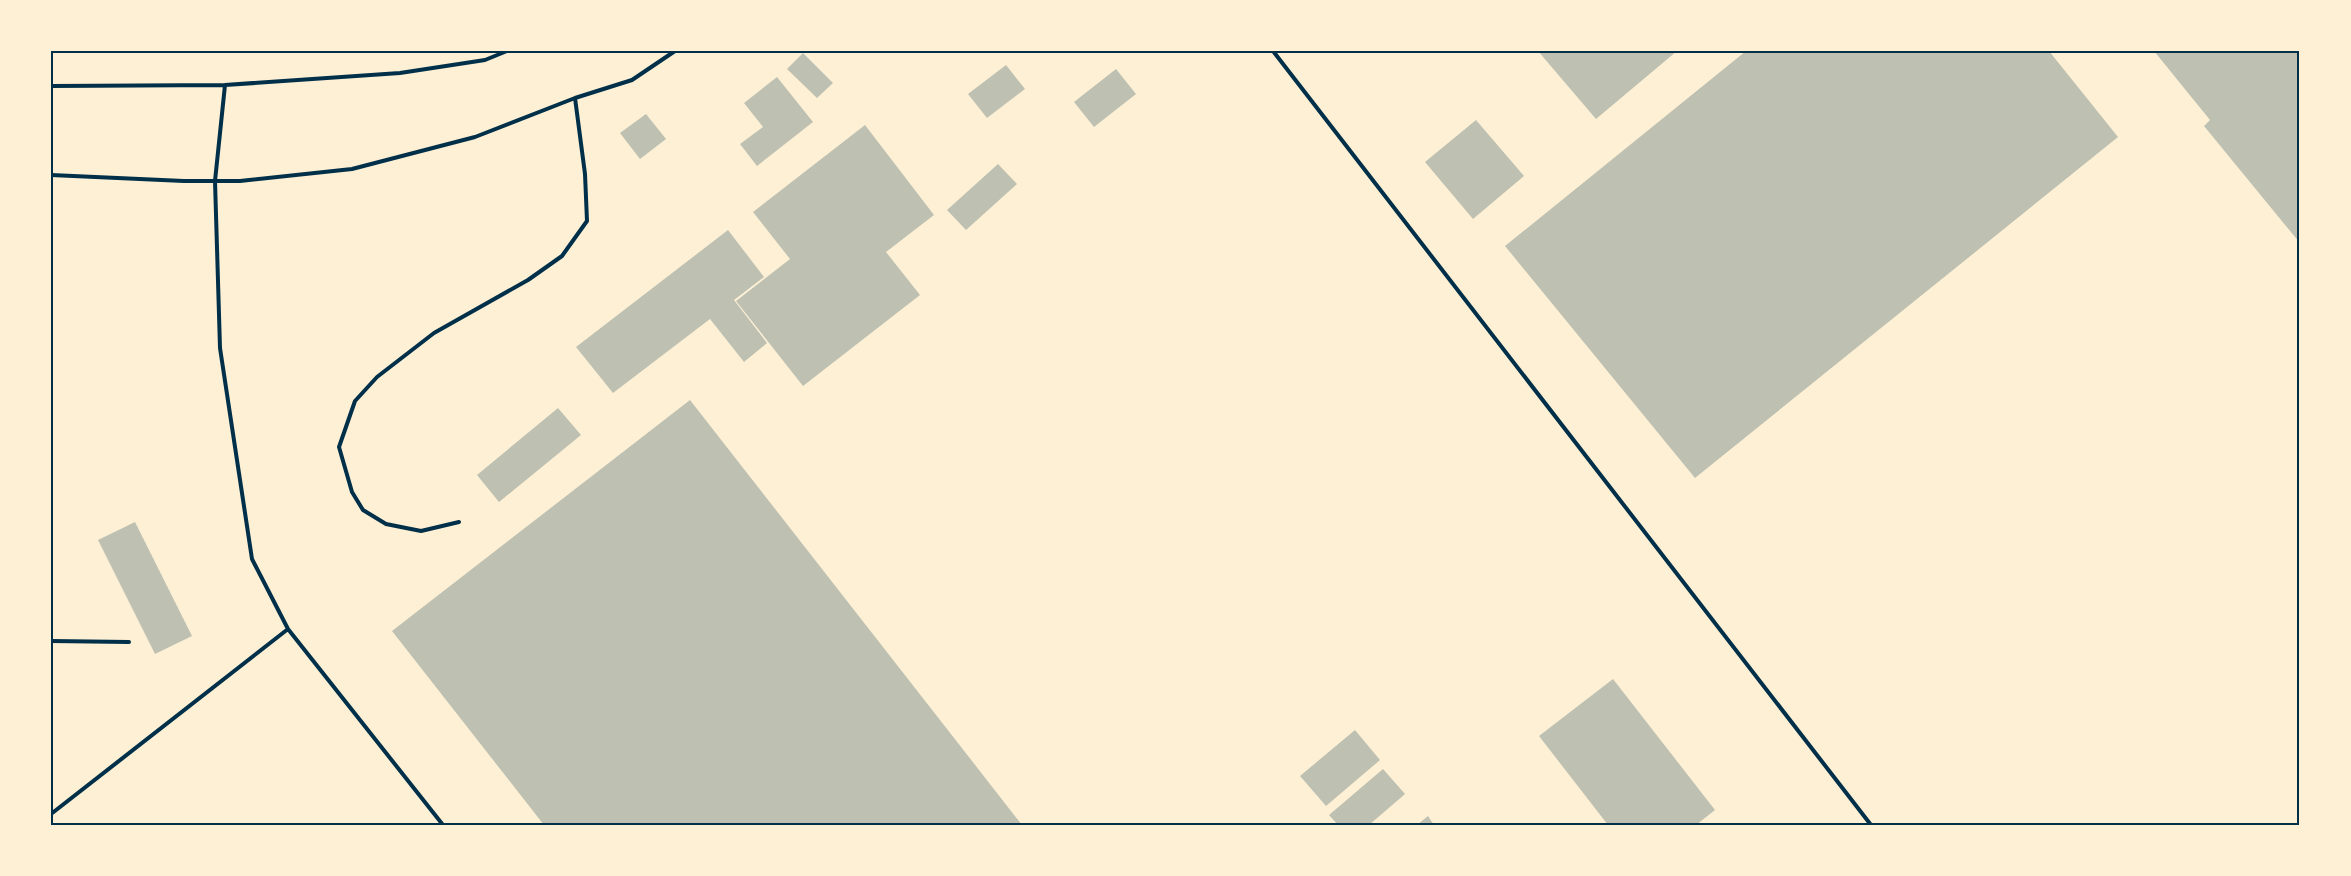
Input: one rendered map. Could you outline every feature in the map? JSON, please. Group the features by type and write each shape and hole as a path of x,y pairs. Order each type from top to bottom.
{"lane":[{"path":"51,86 225,85 400,73 485,60 507,51"},
{"path":"51,175 240,181 352,169 475,137 574,98 632,80 675,51"},
{"path":"1273,51 1871,825"},
{"path":"225,85 215,181 220,348 252,559 288,629 443,825"},
{"path":"459,522 420,531 386,524 363,510 352,492 339,447 355,401 377,377 434,333 528,280 562,256 587,222 586,174 574,98"},
{"path":"51,814 288,629"},
{"path":"51,641 129,642"}],"building":[{"path":"1538,51 1677,51 1596,119"},
{"path":"1746,51 2049,51 2118,137 1695,478 1505,246"},
{"path":"2154,51 2300,51 2300,243 2204,126 2210,120"},
{"path":"803,53 833,83 817,98 787,69"},
{"path":"1006,65 1025,89 987,118 968,94"},
{"path":"1116,69 1136,94 1094,127 1074,102"},
{"path":"777,77 813,122 757,166 740,144 763,127 744,103"},
{"path":"646,114 666,139 640,159 620,133"},
{"path":"1476,120 1524,176 1473,219 1425,162"},
{"path":"865,125 934,215 886,252 920,295 803,386 736,301 790,259 753,212"},
{"path":"998,164 1017,184 966,230 947,210"},
{"path":"728,230 764,277 734,300 767,343 744,362 710,319 613,393 576,347"},
{"path":"690,400 1022,825 544,825 392,631"},
{"path":"558,408 581,435 499,502 477,475"},
{"path":"135,522 192,636 155,654 98,540"},
{"path":"1613,679 1715,810 1696,825 1608,825 1539,736"},
{"path":"1355,730 1380,760 1326,806 1300,776"},
{"path":"1383,769 1405,794 1369,825 1338,825 1329,815"},
{"path":"1428,816 1434,825 1417,825"}]}
